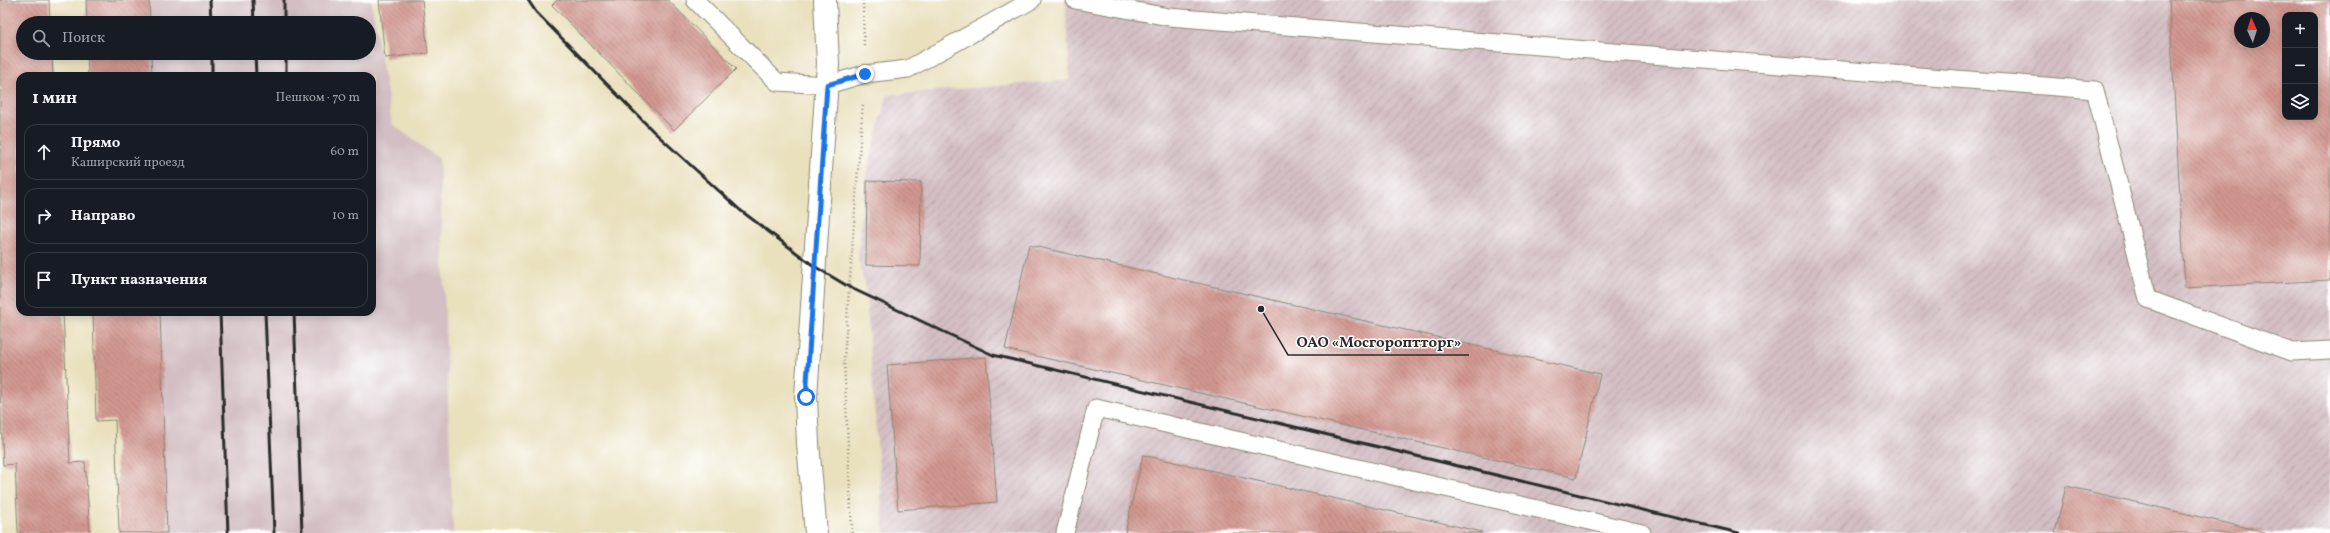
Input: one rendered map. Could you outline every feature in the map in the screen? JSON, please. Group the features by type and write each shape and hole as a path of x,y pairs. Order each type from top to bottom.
{"street":[{"path":"816,533 808,444 806,397 828,64 824,0"}],"lane":[{"path":"695,0 777,82 827,85 865,74 908,69 1032,0"},
{"path":"1075,0 1169,17 2095,90 2148,299 2292,352 2330,350"},
{"path":"1065,533 1096,408 1642,533"}],"path":[{"path":"863,0 865,74"},
{"path":"849,287 844,359 852,533"}],"shaded area":[{"path":"124,0 371,0 374,16 124,16"},
{"path":"1065,0 2330,0 2330,533 884,533 865,285 858,260 865,178 887,95 1070,80"},
{"path":"376,30 392,124 439,159 453,533 136,533 131,316 376,316 376,72 125,72 125,60 376,60"}],"building":[{"path":"0,0 49,0 50,16 16,16 16,60 52,60 53,72 16,72 16,316 63,316 70,463 85,462 90,533 18,533 15,464 3,465 0,390"},
{"path":"86,0 149,0 150,16 87,16"},
{"path":"379,0 422,0 428,53 385,58"},
{"path":"557,0 668,0 736,69 674,130 552,5"},
{"path":"2169,0 2330,0 2330,280 2185,288"},
{"path":"87,60 151,60 152,72 88,72"},
{"path":"867,181 921,182 920,266 866,265"},
{"path":"1029,245 1600,374 1576,478 1005,349"},
{"path":"93,316 160,316 167,533 119,533 115,420 96,421"},
{"path":"986,357 997,502 898,510 887,365"},
{"path":"1143,455 1482,532 1482,533 1125,533"},
{"path":"2066,486 2265,532 2265,533 2055,533"}],"railway":[{"path":"210,0 211,16"},
{"path":"253,0 254,16"},
{"path":"284,0 284,16"},
{"path":"528,0 536,12 653,131 740,210 814,266 849,287 993,355 1739,533"},
{"path":"212,60 212,72"},
{"path":"255,60 256,72"},
{"path":"286,60 286,72"},
{"path":"220,316 228,533"},
{"path":"265,316 274,533"},
{"path":"294,316 302,533"}],"place":[{"name":"ОАО «Мосгороптторг»","path":"1261,309"}],"route":[{"path":"806,397 827,85 865,74"}]}
